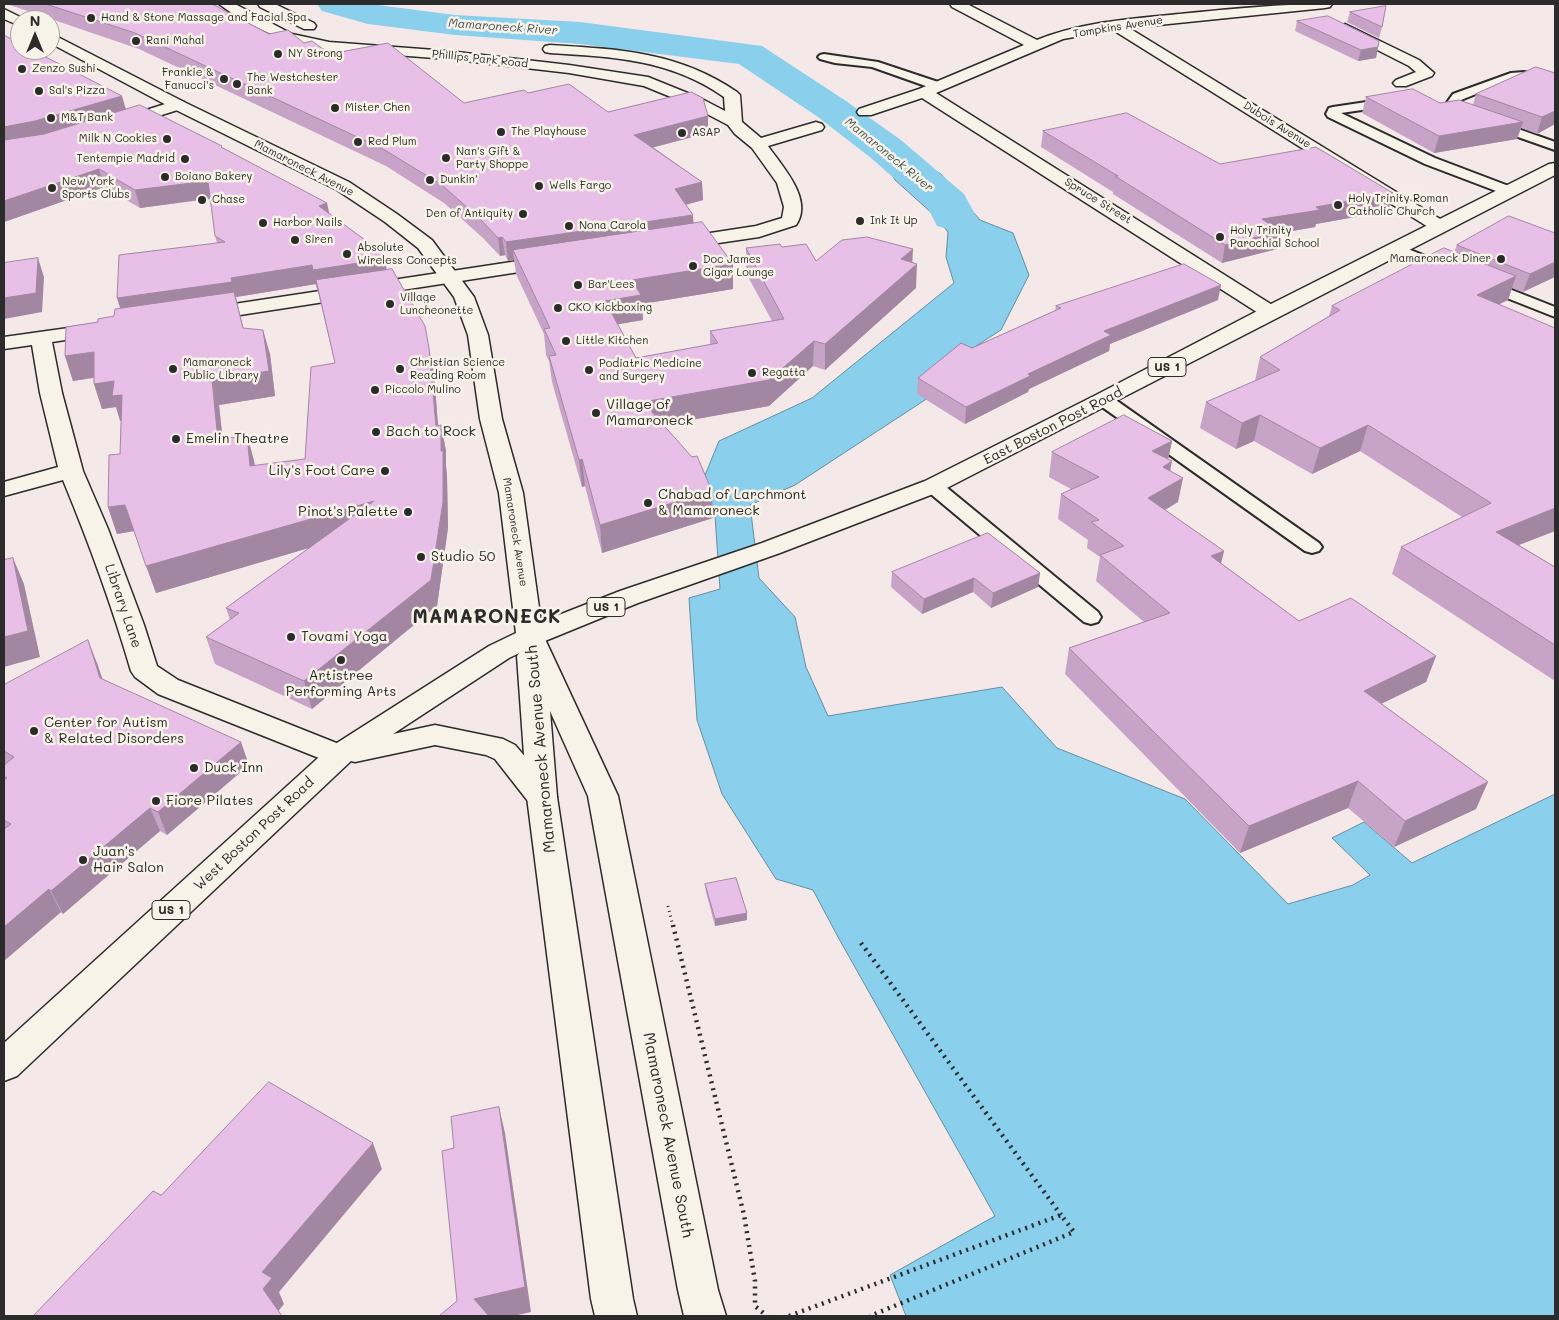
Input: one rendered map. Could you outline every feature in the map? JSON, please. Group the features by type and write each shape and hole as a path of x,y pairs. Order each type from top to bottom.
{"street":[{"name":"Phillips Park Road","path":"226,4 245,16 288,37 329,46 448,55 569,68 648,82 694,101 734,122 741,131 758,144 786,183 793,207 790,221 760,231 657,247"},
{"name":"Phillips Park Road","path":"265,4 299,23 339,35 489,45"},
{"path":"957,4 1037,46"},
{"name":"Tompkins Avenue","path":"865,112 930,89 1059,36 1115,25 1325,4"},
{"path":"1301,6 1414,63 1427,73 1401,83"},
{"name":"Dubois Avenue","path":"1115,25 1439,226"},
{"name":"Mamaroneck Avenue","path":"60,42 178,105 343,186 391,218 425,244 448,278 464,297 478,336 492,419 511,494 530,637"},
{"name":"Phillips Park Road","path":"534,48 622,55 677,66 720,85 732,95 734,122"},
{"name":"Spruce Street","path":"930,89 1270,312"},
{"path":"106,127 178,105"},
{"path":"758,144 816,127"},
{"name":"East Boston Post Road","path":"530,637 682,578 771,548 933,486 1104,400 1270,312 1398,250 1439,226 1555,168"},
{"path":"186,317 572,259"},
{"path":"4,343 118,327"},
{"name":"Library Lane","path":"41,338 51,393 71,471 96,529 131,625 145,671 168,687 339,755"},
{"path":"4,489 71,471"},
{"name":"West Boston Post Road","path":"4,1065 339,755 499,652 530,637"},
{"name":"Mamaroneck Avenue South","path":"530,637 542,798 612,1299 616,1316"},
{"name":"Mamaroneck Avenue South","path":"530,637 603,796 698,1290 705,1316"},
{"path":"339,755 435,735 493,746 504,752 512,760 542,798"}],"lane":[{"path":"824,58 874,64 930,89"},
{"path":"1555,86 1524,75 1515,75 1457,97 1452,104 1454,110 1555,146"},
{"path":"1393,102 1333,111 1332,114 1430,161 1509,192"},
{"path":"1398,250 1555,312"},
{"path":"1104,400 1312,547"},
{"path":"933,486 1091,617"}],"path":[{"path":"668,906 744,1215 755,1281 755,1306 767,1316"},
{"path":"861,943 1074,1232 870,1316"},
{"path":"789,1316 1061,1215"}],"water":[{"path":"892,146 941,174 980,220 1013,233 1029,275 1001,330 976,346 968,363 928,398 795,485 750,505 759,578 795,617 806,667 828,716 1002,687 1057,748 1185,799 1288,904 1353,885 1370,875 1332,838 1364,822 1412,863 1555,794 1555,1316 906,1316 890,1275 995,1216 813,890 776,879 722,794 697,720 689,598 720,589 715,516 701,485 719,441 812,398 954,283 946,257 948,232 934,215 895,180 880,153"}],"building":[{"path":"46,4 212,4 269,34 288,30 304,43 312,41 330,54 388,43 464,103 524,90 528,93 569,84 608,112 691,92 703,98 708,116 634,135 702,182 675,189 693,215 506,242 502,237 498,238 442,185 383,149 135,33"},
{"path":"1386,6 1382,27 1350,12"},
{"path":"1328,16 1379,41 1378,47 1361,50 1297,21"},
{"path":"4,35 10,38 10,60 52,60 122,96 35,121 4,127"},
{"path":"1536,67 1555,73 1555,111 1542,117 1476,94"},
{"path":"1413,89 1440,103 1459,100 1523,122 1439,136 1366,97"},
{"path":"140,105 222,146 327,203 319,206 380,251 385,259 313,270 312,265 231,278 232,282 117,298 119,255 225,242 215,236 208,181 135,190 99,169 4,201 4,140 44,134"},
{"path":"1127,113 1220,164 1316,147 1393,193 1316,207 1320,210 1262,219 1281,231 1225,245 1115,176 1118,176 1043,131"},
{"path":"1509,216 1555,233 1555,262 1530,274 1457,245"},
{"path":"702,222 733,264 632,280 641,295 605,301 636,358 718,343 710,331 784,319 746,248 780,244 782,247 806,244 816,261 842,240 867,237 913,249 901,259 917,264 825,344 814,341 769,380 643,402 692,457 697,456 712,491 600,525 582,459 579,460 549,356 556,355 544,329 550,328 513,250"},
{"path":"1444,248 1516,276 1477,295 1555,328 1555,508 1496,532 1555,567 1555,645 1401,547 1491,503 1368,425 1320,448 1260,415 1242,423 1206,402 1280,370 1260,357 1340,310 1332,306"},
{"path":"38,258 36,293 4,298 4,263"},
{"path":"1184,264 1221,285 1104,331 1111,335 1028,374 1030,376 966,407 918,378 961,343 972,348 1061,308 1056,306"},
{"path":"392,269 425,326 429,348 436,426 441,425 443,502 431,580 304,681 206,637 239,613 226,608 374,501 146,566 125,505 108,507 109,455 120,454 122,395 112,396 114,381 94,384 94,352 65,356 66,327 98,322 98,319 114,316 115,309 234,292 243,328 263,330 269,371 212,380 218,440 247,435 250,466 305,459 311,367 335,363 316,280"},
{"path":"1124,415 1172,441 1152,451 1172,461 1163,467 1183,478 1148,498 1224,551 1211,556 1299,621 1351,598 1436,656 1364,691 1488,782 1405,821 1358,781 1249,826 1069,648 1170,613 1100,555 1124,546 1091,522 1099,520 1061,494 1099,477 1052,452"},
{"path":"988,533 1040,573 993,593 974,578 924,599 892,572"},
{"path":"13,558 28,631 4,637 4,560"},
{"path":"88,640 100,678 241,742 158,812 150,808 51,891 49,889 4,927 4,829 11,824 4,820 4,780 7,778 4,776 4,765 14,757 4,751 4,685"},
{"path":"736,878 747,913 715,919 705,884"},
{"path":"269,1082 373,1143 262,1272 272,1278 263,1289 282,1316 33,1316 153,1191 161,1195"},
{"path":"499,1107 525,1287 474,1299 489,1316 439,1316 457,1301 442,1151 454,1148 451,1117"}],"waterway":[{"name":"Mamaroneck River","path":"334,4 368,14 455,25 580,33 749,54 832,109 886,149 948,203 953,216"}],"place":[{"name":"Hand & Stone Massage and Facial Spa","path":"91,18"},
{"name":"Rani Mahal","path":"136,41"},
{"name":"NY Strong","path":"278,54"},
{"name":"Zenzo Sushi","path":"22,69"},
{"name":"Frankie & Fanucci's","path":"224,79"},
{"name":"The Westchester Bank","path":"237,84"},
{"name":"Sal's Pizza","path":"39,91"},
{"name":"Mister Chen","path":"335,108"},
{"name":"M&T Bank","path":"51,118"},
{"name":"The Playhouse","path":"501,132"},
{"name":"ASAP","path":"682,133"},
{"name":"Milk N Cookies","path":"167,139"},
{"name":"Red Plum","path":"358,142"},
{"name":"Nan's Gift & Party Shoppe","path":"446,158"},
{"name":"Tentempie Madrid","path":"185,159"},
{"name":"Boiano Bakery","path":"165,177"},
{"name":"Dunkin'","path":"430,180"},
{"name":"Wells Fargo","path":"539,186"},
{"name":"New York Sports Clubs","path":"52,188"},
{"name":"Chase","path":"202,200"},
{"name":"Holy Trinity Roman Catholic Church","path":"1338,205"},
{"name":"Den of Antiquity","path":"523,214"},
{"name":"Ink It Up","path":"860,221"},
{"name":"Harbor Nails","path":"263,223"},
{"name":"Nona Carola","path":"569,226"},
{"name":"Holy Trinity Parochial School","path":"1220,237"},
{"name":"Siren","path":"295,240"},
{"name":"Absolute Wireless Concepts","path":"347,254"},
{"name":"Mamaroneck Diner","path":"1501,259"},
{"name":"Doc James Cigar Lounge","path":"693,266"},
{"name":"Bar'Lees","path":"578,285"},
{"name":"Village Luncheonette","path":"390,304"},
{"name":"CKO Kickboxing","path":"558,308"},
{"name":"Little Kitchen","path":"566,341"},
{"name":"Mamaroneck Public Library","path":"173,369"},
{"name":"Christian Science Reading Room","path":"400,369"},
{"name":"Podiatric Medicine and Surgery","path":"589,370"},
{"name":"Regatta","path":"752,373"},
{"name":"Piccolo Mulino","path":"375,390"},
{"name":"Village of Mamaroneck","path":"596,413"},
{"name":"Bach to Rock","path":"376,432"},
{"name":"Emelin Theatre","path":"176,439"},
{"name":"Lily's Foot Care","path":"385,471"},
{"name":"Chabad of Larchmont & Mamaroneck","path":"648,503"},
{"name":"Pinot's Palette","path":"408,512"},
{"name":"Studio 50","path":"421,557"},
{"name":"Tovami Yoga","path":"291,637"},
{"name":"Artistree Performing Arts","path":"341,660"},
{"name":"Center for Autism & Related Disorders","path":"34,731"},
{"name":"Duck Inn","path":"194,768"},
{"name":"Fiore Pilates","path":"156,801"},
{"name":"Juan's Hair Salon","path":"83,860"}],"district":[{"name":"MAMARONECK","path":"487,617"}]}
